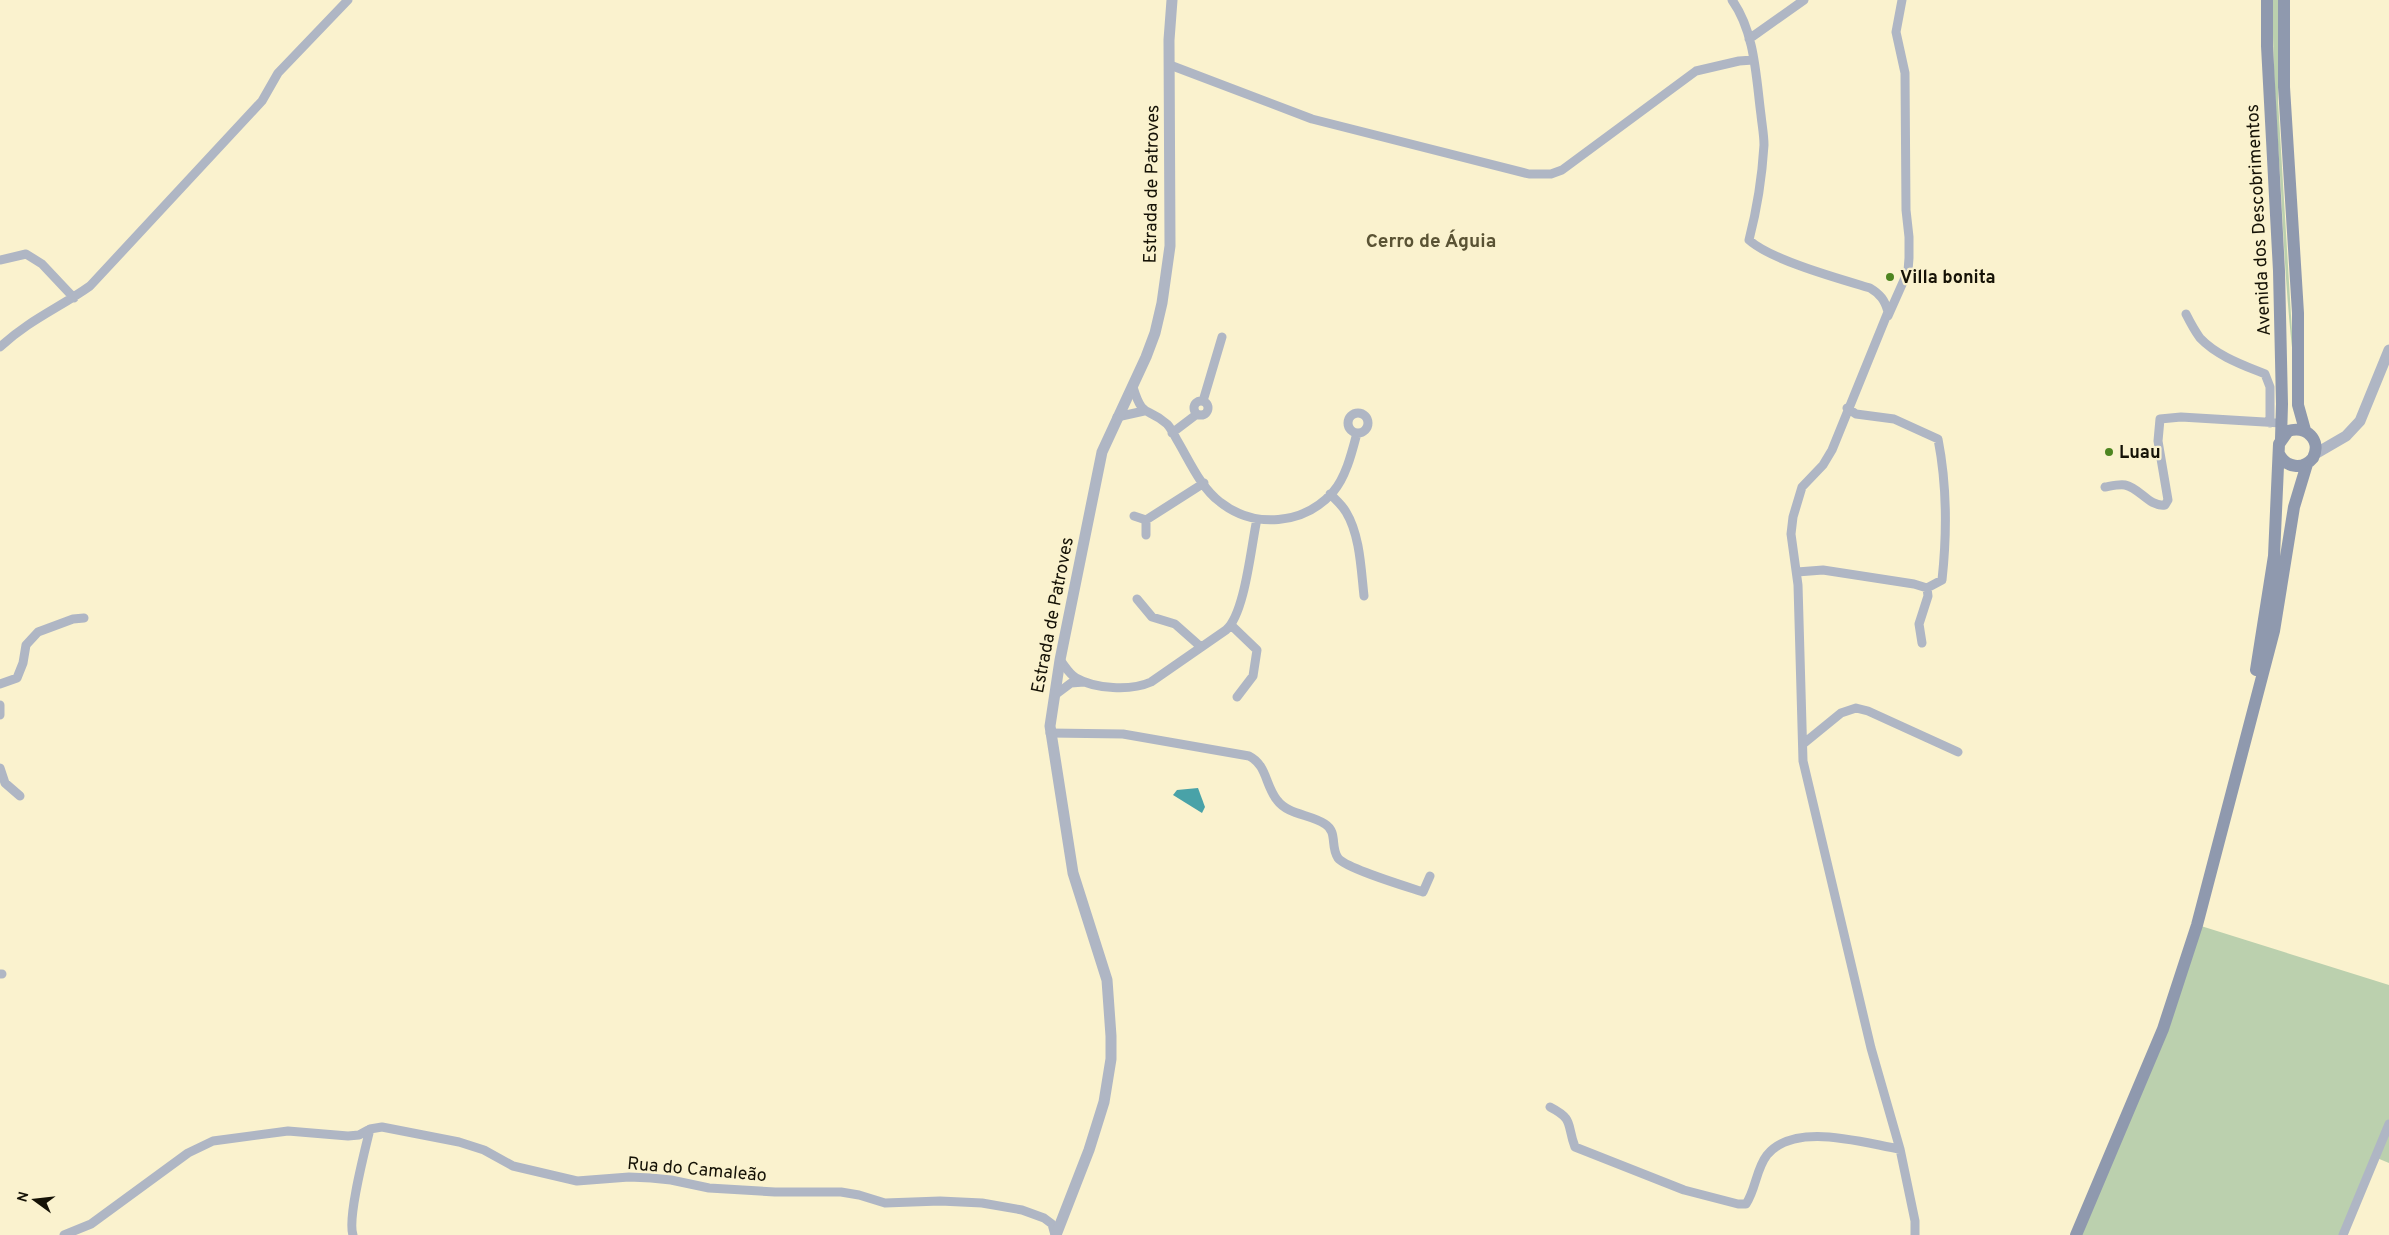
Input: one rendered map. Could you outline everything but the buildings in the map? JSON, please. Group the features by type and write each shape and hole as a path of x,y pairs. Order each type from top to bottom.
{"main road":[{"name":"Avenida dos Descobrimentos","path":"2267,0 2269,94 2280,289 2275,423 2280,439"},
{"name":"Avenida dos Descobrimentos","path":"2284,0 2284,87 2298,313 2298,405 2305,430"},
{"path":"2076,1235 2163,1029 2197,925 2274,631 2294,507 2311,459 2314,439 2305,430 2294,429 2280,439 2274,556 2263,631 2240,759"},
{"path":"2280,454 2291,465 2296,466 2311,459"}],"street":[{"path":"0,347 42,314 74,298 90,286 255,108 278,73 348,0"},
{"name":"Estrada de Patroves","path":"1056,1235 1065,1215 1104,1102 1111,1058 1110,1009 1107,980 1073,873 1050,733 1060,660 1102,452 1117,417 1133,387 1155,333 1170,246 1172,0"},
{"path":"1732,0 1744,20 1749,39 1764,142 1758,205 1749,240 1756,247 1897,299"},
{"path":"1749,39 1804,0"},
{"path":"1902,0 1896,32 1905,73 1906,210 1910,236 1908,271 1847,408 1832,450 1823,465 1802,487 1791,534 1797,572 1803,761 1871,1048 1900,1149 1915,1220 1915,1235"},
{"path":"1170,65 1312,119 1530,174 1542,175 1562,170 1696,72 1740,61 1753,60"},
{"path":"0,260 26,254 42,264 74,298"},
{"path":"1870,288 1886,302 1888,312 1885,321"},
{"path":"2105,487 2125,484 2152,502 2165,505 2168,500 2158,441 2160,419 2180,417 2275,423 2270,387 2265,374 2236,363 2214,349 2201,338 2186,314"},
{"path":"1172,433 1197,414 1202,416 1208,412 1208,405 1203,401 1222,337"},
{"path":"2311,459 2354,428 2371,399 2389,350"},
{"path":"1133,387 1138,404 1144,411 1167,424 1204,483 1219,502 1242,515 1256,519 1284,520 1300,516 1315,508 1330,494 1348,463 1357,433"},
{"path":"1797,572 1823,570 1914,584 1927,588 1942,580 1945,552 1944,496 1938,439 1894,419 1856,414 1847,408"},
{"path":"1117,417 1144,411"},
{"path":"1146,520 1204,483"},
{"path":"1330,494 1345,510 1350,519 1358,553 1364,596"},
{"path":"1134,516 1146,520"},
{"path":"1055,695 1071,683 1085,682 1114,687 1140,687 1151,682 1231,626 1239,611 1256,519"},
{"path":"1146,520 1146,535"},
{"path":"1922,643 1919,624 1928,596 1927,588"},
{"path":"1137,599 1152,617 1175,624 1201,647"},
{"path":"0,684 16,678 23,663 26,645 38,632 74,619 84,618"},
{"path":"1231,626 1257,650 1253,676 1238,697"},
{"path":"1060,660 1074,677 1085,682"},
{"path":"0,705 0,715"},
{"path":"1803,744 1841,714 1856,708 1868,711 1958,752"},
{"path":"1050,733 1123,734 1248,756 1260,764 1277,801 1290,810 1324,823 1330,828 1333,834 1335,851 1342,863 1423,892 1430,876"},
{"path":"0,768 5,783 20,796"},
{"path":"1550,1107 1564,1114 1569,1122 1575,1147 1684,1190 1738,1204 1746,1204 1751,1196 1762,1163 1768,1153 1789,1140 1820,1135 1900,1149"},
{"path":"2343,1235 2389,1124"},
{"name":"Rua do Camaleão","path":"64,1235 91,1224 188,1153 212,1142 252,1134 288,1131 348,1136 370,1129 391,1128 459,1142 484,1150 513,1166 577,1181 643,1178 671,1180 708,1188 775,1192 841,1192 885,1203 982,1203 1022,1210 1044,1218"},
{"path":"353,1235 351,1228 352,1209 370,1129"},
{"path":"1044,1218 1065,1215"},
{"path":"1044,1218 1052,1224 1056,1235"}],"green space":[{"path":"2273,0 2278,0 2278,101 2294,365 2289,321 2276,119"},
{"path":"2201,926 2389,985 2389,1163 2372,1156 2339,1235 2081,1235"}],"water":[{"path":"1198,788 1205,807 1202,813 1173,795 1177,790"}],"place":[{"name":"Villa bonita","path":"1890,277"},
{"name":"Luau","path":"2109,452"}],"district":[{"name":"Cerro de Águia","path":"1431,240"}]}
